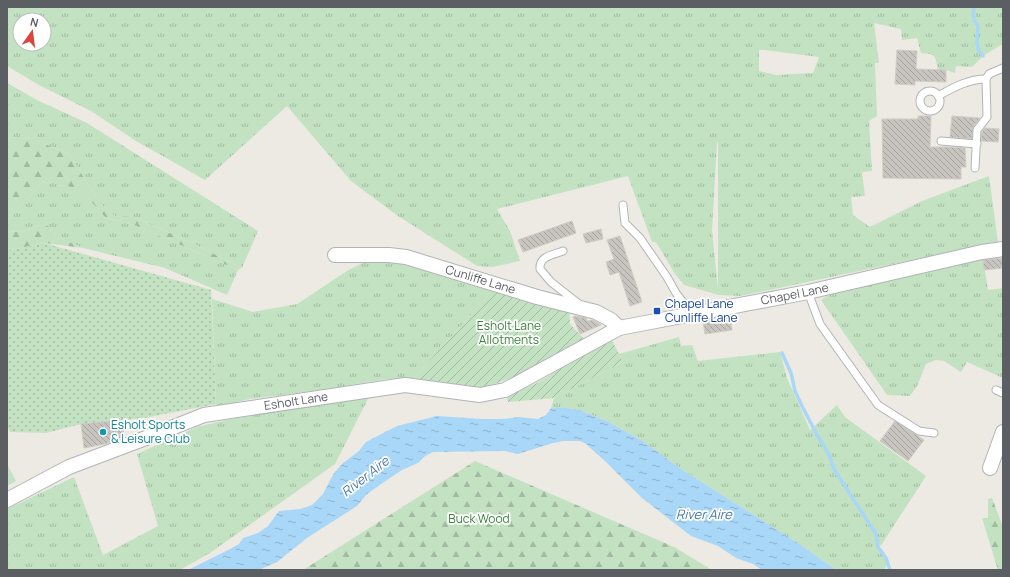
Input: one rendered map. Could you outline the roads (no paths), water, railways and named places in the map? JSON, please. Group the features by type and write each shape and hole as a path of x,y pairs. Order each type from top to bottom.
{"street":[{"name":"Chapel Lane","path":"589,344 619,328 808,292 982,252 1003,249"},
{"name":"Cunliffe Lane","path":"335,255 389,255 406,257 537,297 605,315 619,328"},
{"name":"Esholt Lane","path":"7,500 69,467 204,415 405,385 480,394 505,390 589,344"},
{"path":"990,468 1000,452 1003,432"}],"lane":[{"path":"975,168 977,130 987,117 986,79 989,74 1003,68"},
{"path":"938,96 958,85 978,79 986,79"},
{"path":"941,141 977,144"},
{"path":"623,205 625,223 640,238 667,277 676,293 692,314"},
{"path":"563,251 543,259 540,262 540,269 551,282 586,309"},
{"path":"808,292 820,324 878,405 919,431 934,433"}],"water":[{"name":"River Aire","path":"551,408 567,408 582,411 609,422 644,442 681,469 801,545 836,570 762,570 753,564 736,558 718,546 691,536 642,498 586,444 580,441 563,441 518,454 505,451 433,452 425,456 418,463 402,470 367,494 357,506 307,538 277,562 259,570 188,570 239,544 243,538 258,533 268,526 279,511 300,509 312,505 323,494 334,473 343,463 359,451 366,442 397,426 437,416 482,419 519,417 538,419 546,415"}],"waterway":[{"path":"974,7 973,17 978,27 977,43 979,51 983,56"},
{"path":"782,353 791,373 795,391 802,406 828,453 835,471 876,534 878,547 886,558 890,570"}],"place":[{"name":"Chapel Lane Cunliffe Lane","path":"657,311"},
{"name":"Esholt Sports & Leisure Club","path":"103,432"}],"park label":[{"name":"Esholt Lane Allotments","path":"509,333"},
{"name":"Buck Wood","path":"479,519"}]}
